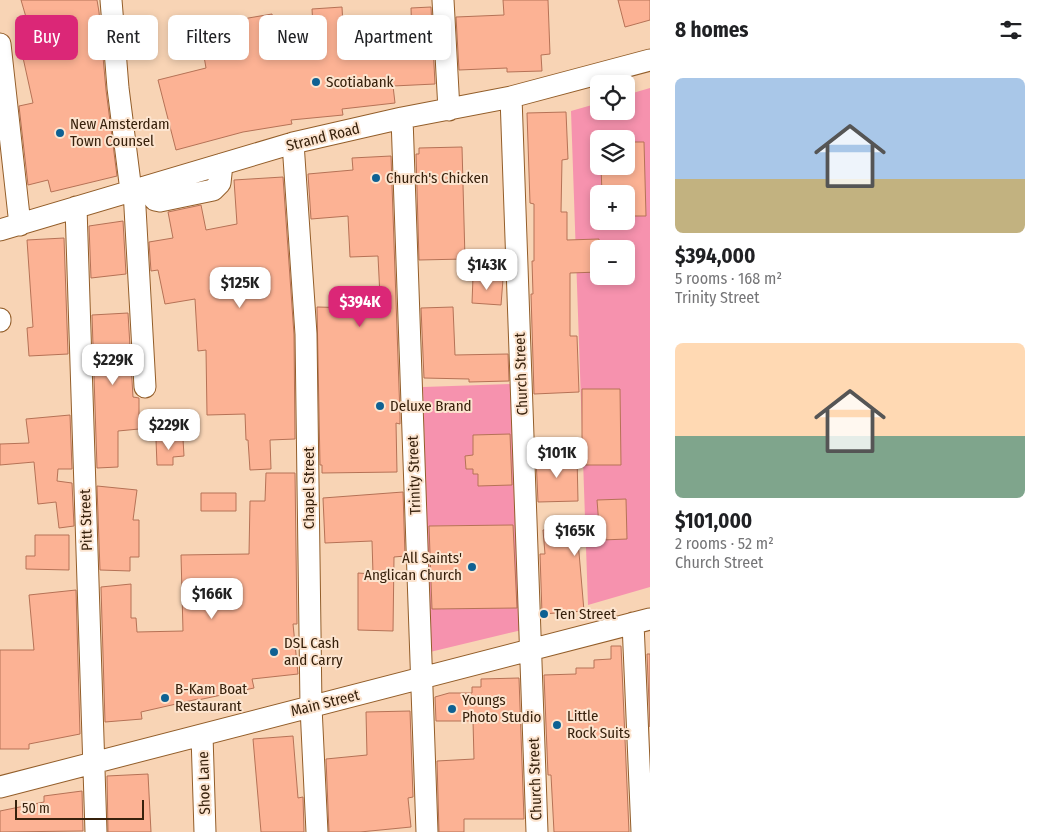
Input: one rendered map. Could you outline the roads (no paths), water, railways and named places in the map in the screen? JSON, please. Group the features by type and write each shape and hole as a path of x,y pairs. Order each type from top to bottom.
{"street":[{"path":"112,0 118,88 137,190 145,387"},
{"path":"443,0 450,110"},
{"path":"0,44 20,225"},
{"name":"Strand Road","path":"0,230 293,143 511,96 650,60"},
{"name":"Church Street","path":"511,96 537,832"},
{"name":"Trinity Street","path":"402,118 427,832"},
{"name":"Chapel Street","path":"293,143 306,334 310,706 317,832"},
{"name":"Pitt Street","path":"76,207 96,832"},
{"path":"642,621 642,832"},
{"name":"Main Street","path":"0,787 642,621"},
{"name":"Shoe Lane","path":"202,735 205,832"}],"place":[{"name":"Scotiabank","path":"316,82"},
{"name":"New Amsterdam Town Counsel","path":"60,133"},
{"name":"Church's Chicken","path":"376,178"},
{"name":"Deluxe Brand","path":"380,406"},
{"name":"All Saints' Anglican Church","path":"472,567"},
{"name":"Ten Street","path":"544,614"},
{"name":"DSL Cash and Carry","path":"274,652"},
{"name":"B-Kam Boat Restaurant","path":"165,698"},
{"name":"Youngs Photo Studio","path":"452,709"},
{"name":"Little Rock Suits","path":"557,725"}]}
